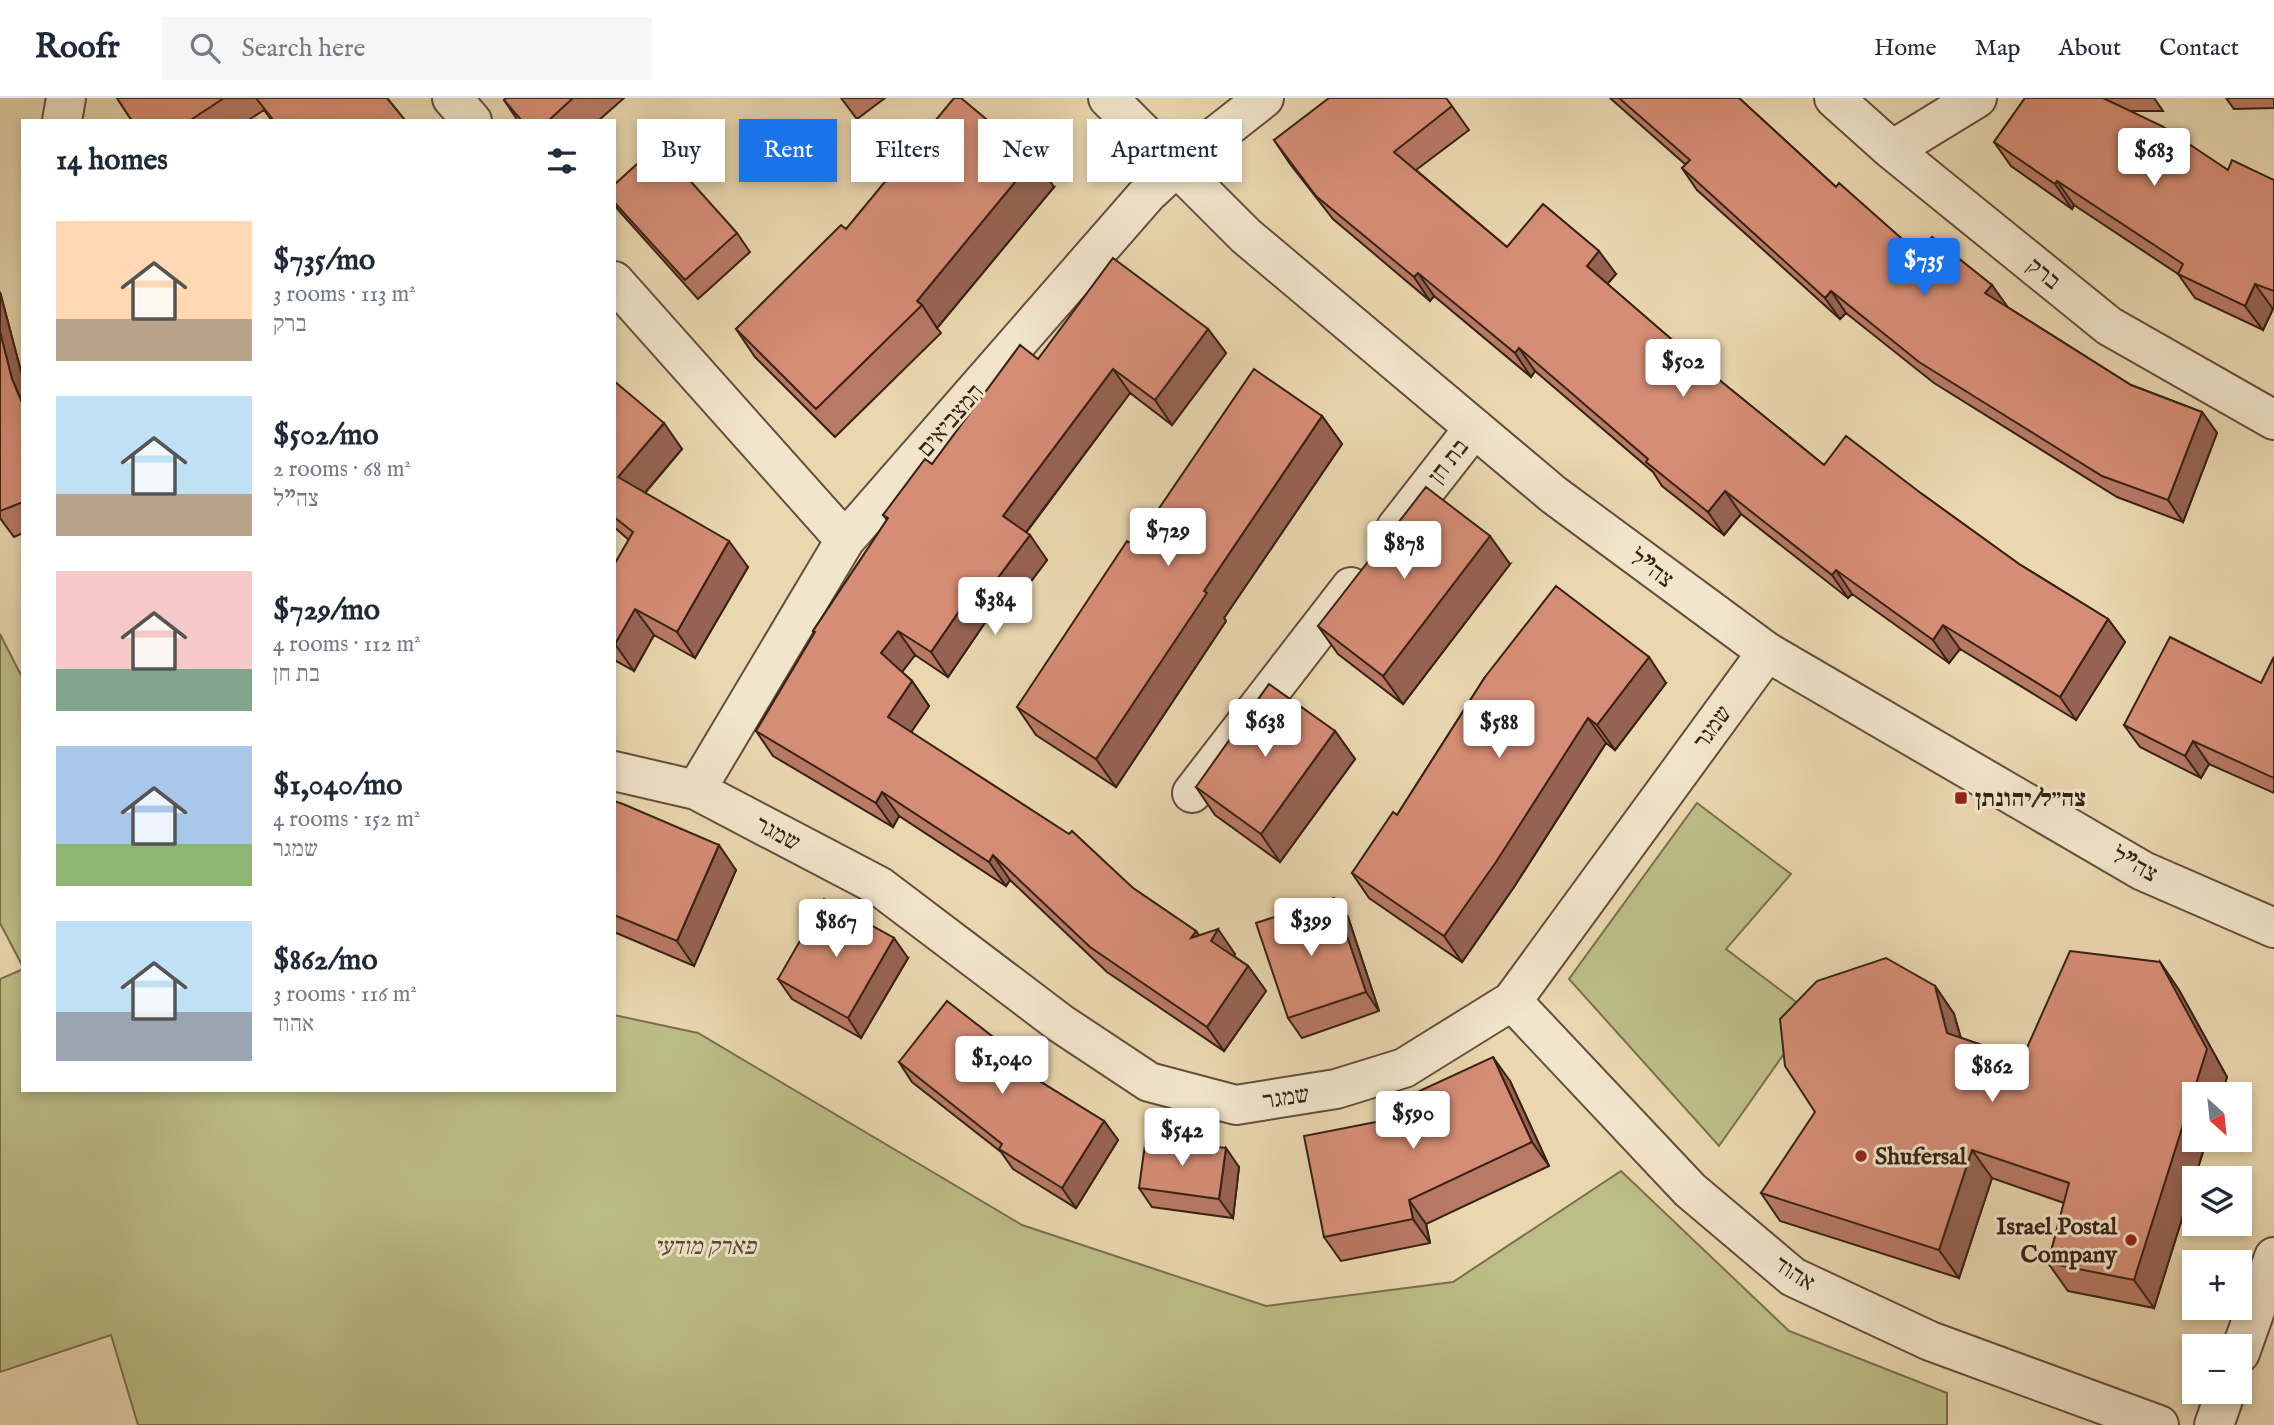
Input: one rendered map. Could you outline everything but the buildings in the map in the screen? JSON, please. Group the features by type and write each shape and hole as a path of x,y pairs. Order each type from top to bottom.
{"street":[{"path":"62,119 66,98"},
{"path":"452,98 470,119"},
{"name":"צה\"ל","path":"1108,98 1128,119"},
{"name":"המצביאים","path":"1237,119 1264,98"},
{"name":"ברק","path":"1834,98 1892,150 2109,326 2274,420"},
{"path":"1892,150 1977,98"},
{"name":"המצביאים","path":"696,790 845,540 1160,182"},
{"name":"צה\"ל","path":"1190,182 1247,236 1554,495 1767,652 2143,871 2274,928"},
{"path":"616,283 845,540"},
{"name":"בת חן","path":"1192,793 1474,428"},
{"name":"שמגר","path":"616,771 696,790 879,886 1060,1023 1149,1082 1236,1105 1336,1089 1404,1068 1511,1001 1767,652"},
{"name":"אהוד","path":"1511,1001 1690,1190 1793,1278 1930,1341 2159,1425"},
{"path":"2247,1334 2274,1257"},
{"path":"2214,1425 2221,1404"}],"green space":[{"path":"0,634 21,675 21,963 0,923"},
{"path":"1697,803 1791,874 1726,949 1812,1014 1719,1146 1569,979"},
{"name":"פארק מודעי","path":"21,970 21,1092 616,1092 616,1015 698,1033 1022,1225 1266,1306 1453,1282 1621,1171 1789,1331 1947,1393 1947,1425 138,1425 111,1335 0,1372 0,979"}],"place":[{"name":"צה״ל/יהונתן","path":"1961,798"},
{"name":"Shufersal","path":"1861,1156"},
{"name":"Israel Postal Company","path":"2131,1240"}]}
